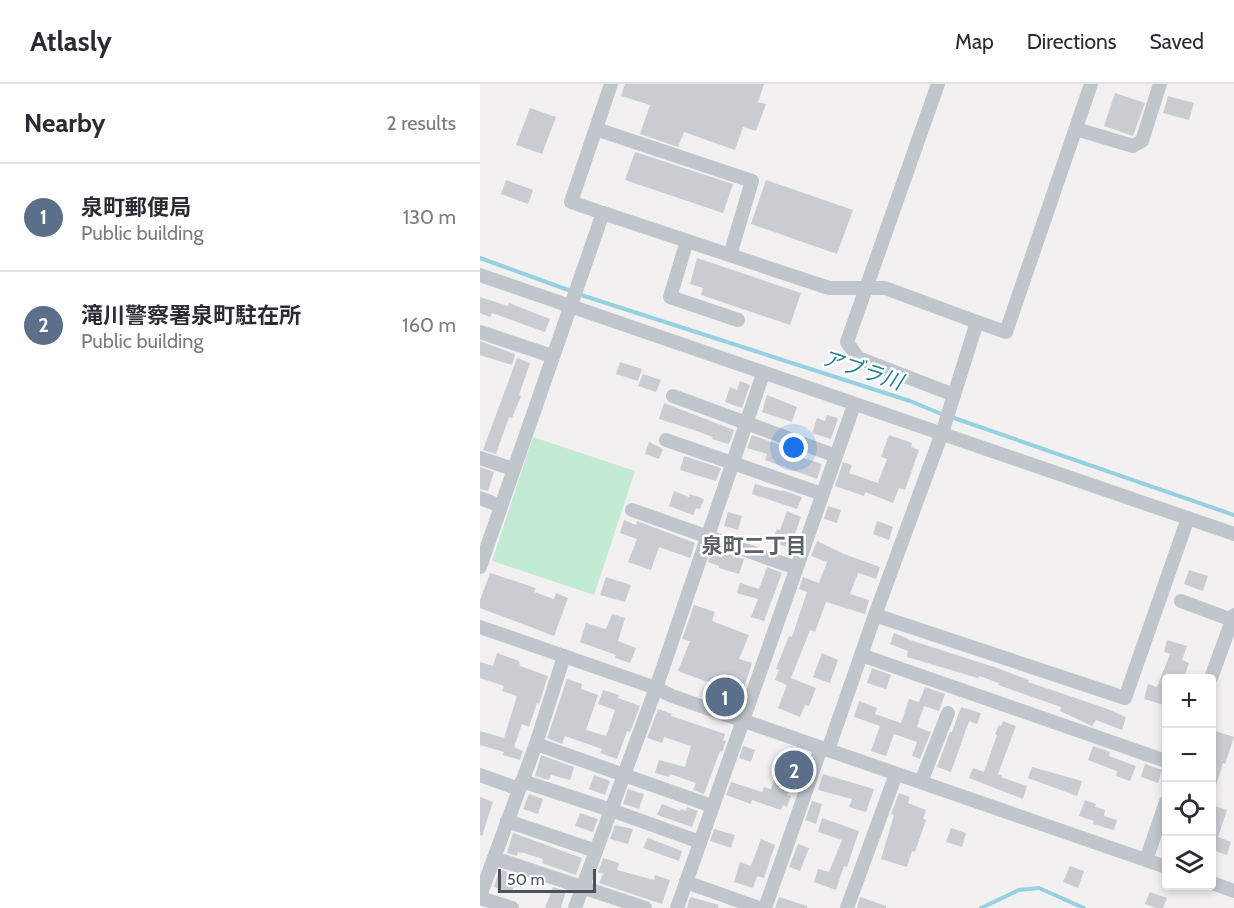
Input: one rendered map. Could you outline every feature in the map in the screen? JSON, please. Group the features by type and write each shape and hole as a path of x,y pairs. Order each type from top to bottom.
{"street":[{"path":"611,84 571,202 829,288 885,288 1006,332 1091,84"},
{"path":"938,84 847,342 858,358 954,395"},
{"path":"1076,129 1133,146 1143,141 1160,84"},
{"path":"596,129 752,181 730,255"},
{"path":"480,567 603,213"},
{"path":"687,241 670,297 738,320"},
{"path":"480,275 1234,534"},
{"path":"765,908 942,433 977,322"},
{"path":"480,332 552,356"},
{"path":"575,908 656,688 764,374"},
{"path":"674,396 836,456"},
{"path":"677,908 854,405"},
{"path":"666,440 822,494"},
{"path":"480,458 513,469"},
{"path":"480,498 501,506"},
{"path":"632,510 796,568"},
{"path":"875,615 1125,698 1188,518"},
{"path":"1181,601 1233,617 1212,674"},
{"path":"480,627 656,688 742,721 1162,865"},
{"path":"861,655 1162,758"},
{"path":"512,908 480,897 536,744 564,656"},
{"path":"921,782 948,713"},
{"path":"536,744 712,806"},
{"path":"847,908 896,774"},
{"path":"480,775 611,810 700,842"},
{"path":"1146,860 1162,816"},
{"path":"507,821 596,851"},
{"path":"494,858 645,908"},
{"path":"686,882 759,908"},
{"path":"1216,884 1234,891"}],"green space":[{"path":"533,437 635,471 594,595 492,561"}],"building":[{"path":"625,84 764,84 758,102 766,104 756,131 743,127 735,150 684,132 678,147 640,134 650,105 621,96"},
{"path":"1115,93 1145,103 1133,136 1104,126"},
{"path":"1168,96 1194,103 1189,120 1163,113"},
{"path":"530,108 556,117 542,154 516,145"},
{"path":"635,152 733,184 723,213 625,180"},
{"path":"506,180 533,190 528,204 501,194"},
{"path":"766,180 853,210 837,254 751,224"},
{"path":"697,258 801,293 790,325 701,295 703,288 690,284"},
{"path":"480,297 508,306 509,303 550,319 545,332 492,313 490,317 480,313"},
{"path":"480,341 515,354 512,365 480,355"},
{"path":"517,358 530,363 519,395 521,396 512,418 509,417 496,454 483,450"},
{"path":"620,362 642,369 638,381 616,374"},
{"path":"643,374 661,380 656,392 638,386"},
{"path":"740,381 750,385 742,408 725,402 730,387 737,390"},
{"path":"767,395 797,407 792,422 762,412"},
{"path":"664,403 734,430 730,442 728,444 712,439 713,437 659,419"},
{"path":"827,415 838,418 831,439 812,433 817,418 825,421"},
{"path":"752,435 783,446 782,449 801,455 800,457 822,464 817,479 765,460 767,454 747,448"},
{"path":"889,435 912,443 911,447 919,450 905,490 899,488 893,503 865,492 864,496 835,486 843,462 852,465 849,473 878,483 887,459 881,457"},
{"path":"649,442 663,449 659,459 645,454"},
{"path":"684,456 721,468 716,481 680,470"},
{"path":"480,467 494,472 488,491 480,489"},
{"path":"755,484 802,497 797,509 752,494"},
{"path":"674,491 689,497 690,494 704,499 700,509 696,508 693,515 669,506"},
{"path":"828,506 841,510 837,523 824,519"},
{"path":"787,511 801,517 790,548 772,542 777,529 780,530"},
{"path":"728,512 742,516 738,530 724,526"},
{"path":"624,520 636,525 637,521 695,543 690,558 659,547 651,570 628,562 637,539 620,533"},
{"path":"877,521 893,527 889,540 873,534"},
{"path":"817,541 880,567 876,579 858,573 850,594 869,600 865,614 826,602 815,632 810,630 791,678 816,688 809,706 805,705 800,717 778,708 787,685 775,680 779,670 776,669 789,636 792,637 807,592 799,589 803,577 819,583 827,562 811,556"},
{"path":"713,549 744,559 739,574 708,562"},
{"path":"767,567 782,573 764,621 751,617 758,599 737,593 740,583 759,589"},
{"path":"1189,570 1208,576 1203,591 1184,584"},
{"path":"490,573 536,588 534,592 554,599 556,593 568,598 554,636 480,608 480,600"},
{"path":"606,577 631,585 625,602 600,595"},
{"path":"694,605 715,612 712,621 749,635 739,659 752,663 738,706 717,699 721,687 678,671 690,641 682,639"},
{"path":"612,614 625,618 618,641 636,648 630,663 615,658 616,655 580,642 586,623 605,629"},
{"path":"894,633 1105,708 1126,717 1122,730 1096,720 1092,726 1060,711 1061,707 998,685 999,683 907,657 908,651 890,644"},
{"path":"1167,640 1187,646 1182,660 1189,663 1185,674 1162,674 1170,654 1164,652"},
{"path":"497,653 519,661 520,666 548,676 529,727 522,724 514,747 523,751 520,760 503,755 504,752 480,745 480,731 504,738 517,696 502,691 504,686 480,678 480,662 493,666"},
{"path":"822,653 838,660 830,683 813,677"},
{"path":"872,668 891,675 886,689 867,683"},
{"path":"1162,674 1162,704 1144,699 1148,684 1157,687"},
{"path":"567,679 582,684 581,689 598,695 586,730 606,736 615,710 598,704 603,690 640,706 630,732 627,731 617,759 600,753 602,749 565,736 562,744 547,738"},
{"path":"925,687 945,694 939,711 924,706 917,727 931,732 920,759 912,756 917,742 894,734 886,756 871,751 880,726 854,717 859,701 877,708 875,714 901,723 909,699 919,702"},
{"path":"961,707 981,713 977,724 969,721 951,772 937,767"},
{"path":"658,709 672,714 671,716 725,734 723,740 726,741 704,794 693,790 696,783 670,774 669,777 655,773 659,760 685,767 691,746 664,737 662,743 647,738"},
{"path":"1003,721 1016,726 998,774 1027,786 1023,799 969,778 973,768 984,772 997,735 995,734"},
{"path":"1216,731 1234,737 1225,764 1223,763 1216,786"},
{"path":"743,746 755,750 751,762 739,758"},
{"path":"1093,746 1110,752 1109,756 1136,766 1130,781 1116,776 1117,771 1088,760"},
{"path":"541,755 574,767 570,780 551,775 549,780 535,776"},
{"path":"781,762 797,769 787,795 791,796 787,807 783,805 781,810 752,800 751,804 726,795 731,782 762,792 764,787 771,789"},
{"path":"1145,764 1162,770 1158,783 1141,777"},
{"path":"1032,767 1082,781 1077,796 1028,778"},
{"path":"823,774 874,789 866,812 849,807 852,799 818,790"},
{"path":"594,775 610,781 605,795 589,789"},
{"path":"628,789 644,794 639,809 623,804"},
{"path":"899,793 910,797 908,803 926,810 923,819 926,820 907,867 881,859 894,815 891,814"},
{"path":"529,794 543,799 538,814 523,809"},
{"path":"480,797 493,802 482,836 480,835"},
{"path":"1085,800 1105,810 1104,816 1117,820 1114,830 1093,824 1094,821 1079,816"},
{"path":"812,801 822,804 816,824 805,820"},
{"path":"662,804 680,811 681,809 686,811 687,807 698,811 692,827 657,815"},
{"path":"1216,806 1227,810 1218,837 1231,842 1227,855 1216,851"},
{"path":"580,813 598,819 593,832 575,826"},
{"path":"822,818 859,831 847,867 844,866 836,890 814,882 818,869 829,872 842,840 818,832"},
{"path":"615,825 633,829 628,844 610,839"},
{"path":"951,828 966,833 962,847 946,842"},
{"path":"714,829 735,835 731,848 710,841"},
{"path":"513,833 582,858 576,875 542,863 543,859 518,852 517,856 507,853"},
{"path":"648,838 682,851 679,861 643,848"},
{"path":"761,839 775,845 764,878 757,876 753,888 734,882 740,862 751,866"},
{"path":"798,844 809,848 800,871 789,867"},
{"path":"603,858 619,863 617,870 654,880 655,875 670,880 662,904 599,883 603,874 598,872"},
{"path":"1070,866 1084,871 1078,888 1063,882"},
{"path":"502,870 512,873 510,878 515,880 512,893 494,887 498,874 501,875"},
{"path":"553,887 566,891 561,908 545,908"},
{"path":"1150,892 1167,898 1163,908 1145,904"},
{"path":"690,897 719,905 718,908 687,908"},
{"path":"779,897 807,906 807,908 775,908"},
{"path":"860,897 886,906 886,908 857,908"}],"waterway":[{"name":"アブラ川","path":"480,258 571,291"},
{"name":"アブラ川","path":"578,294 910,401 944,415"},
{"name":"アブラ川","path":"951,417 1234,515"},
{"path":"981,908 1019,890 1039,888 1084,908"}],"place":[{"name":"泉町郵便局","path":"725,697"},
{"name":"滝川警察署泉町駐在所","path":"794,770"}],"district":[{"name":"泉町二丁目","path":"754,546"}]}
